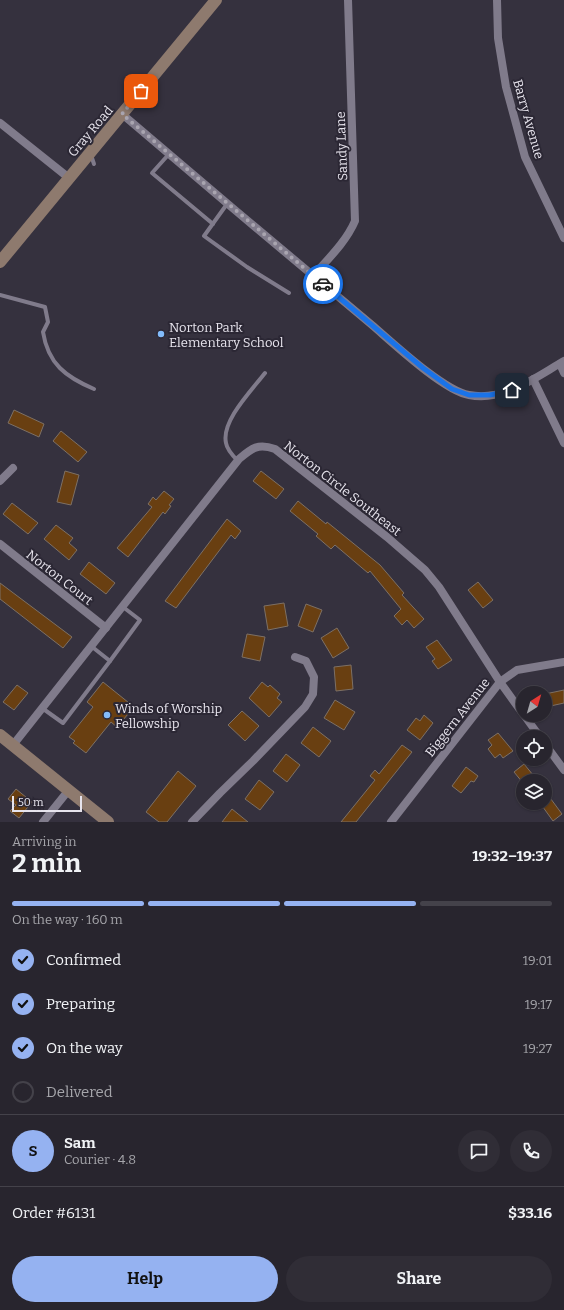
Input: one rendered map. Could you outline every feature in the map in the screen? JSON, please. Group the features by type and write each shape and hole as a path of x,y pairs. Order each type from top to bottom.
{"street":[{"name":"Gray Road","path":"0,262 69,178 92,158 122,114 216,0"},
{"name":"Sandy Lane","path":"313,276 344,240 355,221 348,0"},
{"name":"Barry Avenue","path":"497,0 498,38 506,87 525,157 564,238"},
{"path":"122,114 423,368 452,389 469,395 490,395 512,390 562,363 564,372"},
{"path":"0,124 69,178"},
{"path":"533,380 564,443"},
{"name":"Norton Circle Southeast","path":"13,745 238,461 247,452 259,446 267,446 275,449 425,570 439,587 516,705"},
{"path":"0,480 13,468"},
{"name":"Norton Court","path":"0,544 106,628"},
{"path":"192,822 305,707 313,694 314,677 306,662 295,657"},
{"name":"Biggern Avenue","path":"391,822 500,682 517,670 564,662"},
{"name":"Norton Circle Southeast","path":"528,722 535,730"},
{"path":"0,735 108,822"},
{"path":"552,754 564,770"},
{"path":"43,822 68,791"}],"lane":[{"path":"169,154 152,174 213,224"},
{"path":"227,204 204,236 247,267 289,293"},
{"path":"0,295 45,307 48,322 43,332 48,354 75,380 94,388"},
{"path":"238,461 226,444 226,428 236,410 265,373"},
{"path":"42,708 64,723 140,620 123,607"},
{"path":"91,646 110,660"}],"building":[{"path":"14,410 44,424 39,437 8,423"},
{"path":"61,431 87,452 78,462 53,441"},
{"path":"65,471 79,475 71,505 57,502"},
{"path":"261,471 284,489 276,499 253,481"},
{"path":"164,491 174,499 169,505 171,506 165,514 163,512 128,557 117,548 152,507 148,504 153,497 156,500"},
{"path":"298,501 326,524 327,522 380,565 404,593 402,595 424,619 414,628 407,620 402,625 394,616 401,609 370,571 368,573 335,545 331,549 316,536 318,534 290,511"},
{"path":"12,503 38,523 28,534 3,514"},
{"path":"227,519 241,531 235,539 231,535 176,608 165,601"},
{"path":"56,525 73,538 69,543 77,550 69,560 44,539"},
{"path":"89,562 115,583 106,594 80,574"},
{"path":"478,582 493,600 483,608 468,590"},
{"path":"0,583 72,637 63,648 0,599"},
{"path":"284,603 288,626 268,630 264,606"},
{"path":"306,604 322,610 313,632 298,626"},
{"path":"337,628 349,648 333,658 321,638"},
{"path":"247,634 265,637 260,661 242,657"},
{"path":"437,640 452,660 438,669 432,661 435,659 426,647"},
{"path":"351,665 353,689 336,691 334,667"},
{"name":"Winds of Worship Fellowship","path":"103,682 134,707 117,727 111,722 86,753 73,743 75,741 69,737 93,707 87,702"},
{"path":"262,682 268,687 270,685 280,694 277,698 282,702 269,717 249,698"},
{"path":"17,685 28,693 14,710 3,702"},
{"path":"564,690 564,703 552,706 552,693"},
{"path":"335,700 355,712 344,730 324,718"},
{"path":"242,711 259,726 245,741 228,725"},
{"path":"424,715 433,723 420,740 407,730 416,718 420,721"},
{"path":"313,727 331,741 319,757 301,743"},
{"path":"498,733 513,751 503,758 500,754 495,758 488,749 492,745 488,740"},
{"path":"402,745 412,752 356,822 341,822 375,780 370,776 375,770 379,774"},
{"path":"286,754 300,765 287,782 273,771"},
{"path":"522,766 526,766 532,774 516,774 514,772"},
{"path":"466,767 478,776 474,782 471,781 461,793 452,786"},
{"path":"178,771 196,786 167,822 159,822 146,812"},
{"path":"259,780 274,792 260,810 245,799"},
{"path":"16,789 32,802 19,818 10,811 16,805 8,799"},
{"path":"552,800 562,814 553,821 545,810 552,810"},
{"path":"232,809 248,822 222,822"}],"way so far":[{"path":"141,91 122,114 323,284"}],"place":[{"name":"Norton Park Elementary School","path":"161,334"},
{"name":"Winds of Worship Fellowship","path":"107,715"}],"route":[{"path":"323,284 423,368 452,389 469,395 490,395 512,390"}]}
